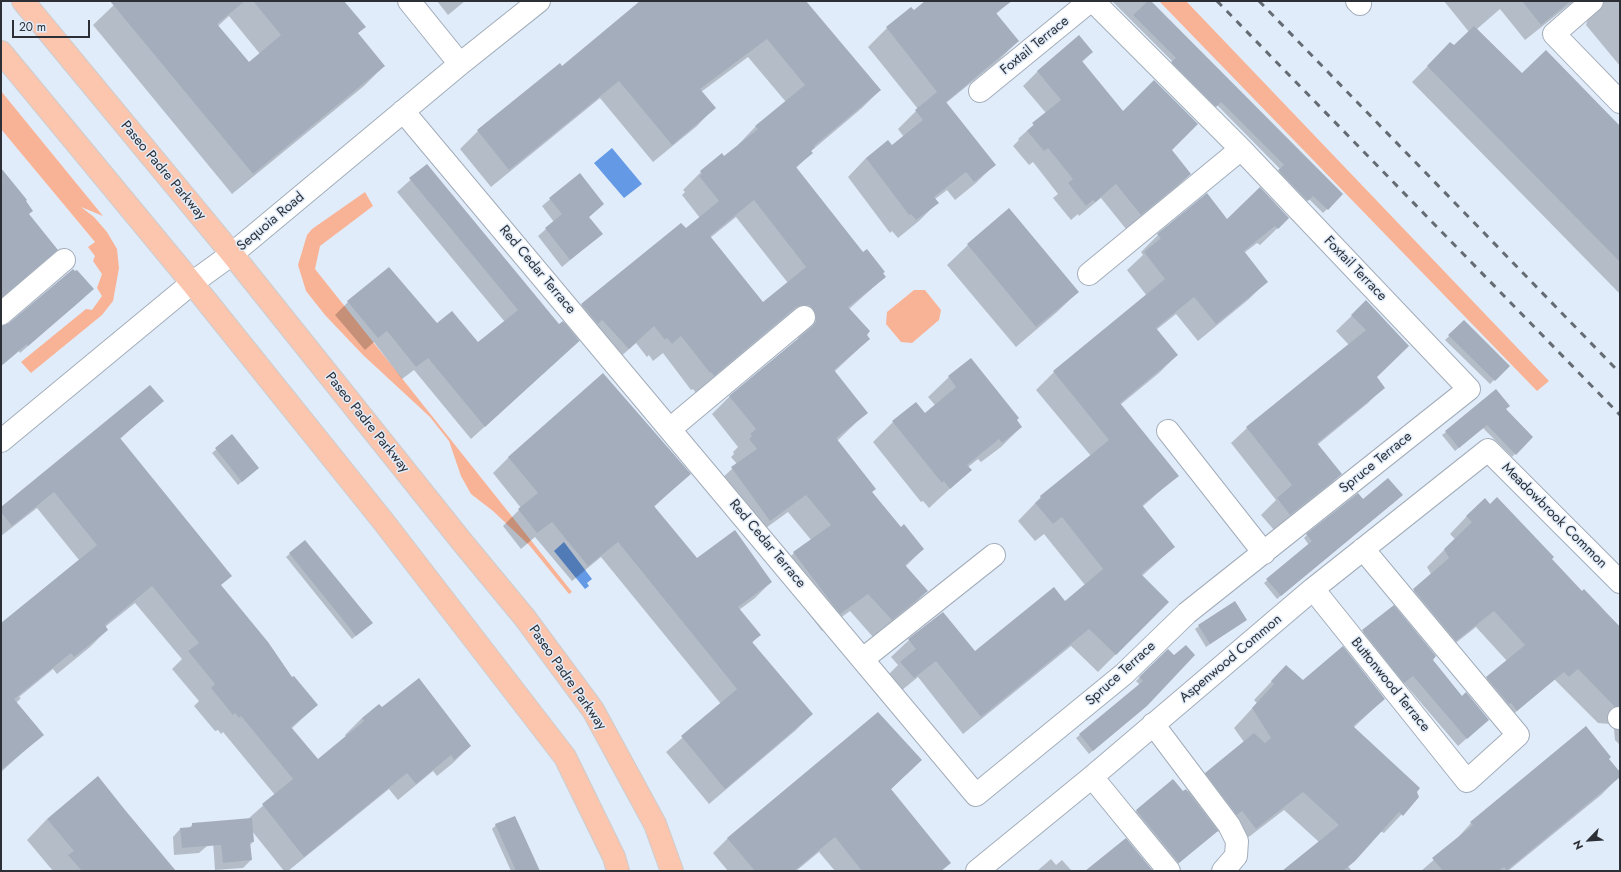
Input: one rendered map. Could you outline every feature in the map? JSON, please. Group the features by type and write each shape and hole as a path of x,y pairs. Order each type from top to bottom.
{"main road":[{"name":"Paseo Padre Parkway","path":"23,1 232,254 463,543 525,618 593,710 655,824 672,871"},
{"path":"1,52 192,283 384,521 565,757 614,857 618,871"}],"street":[{"path":"409,1 460,64"},
{"name":"Sequoia Road","path":"1,441 192,283 232,254 460,64 539,1"},
{"name":"Foxtail Terrace","path":"980,91 1090,1"},
{"name":"Foxtail Terrace","path":"1093,1 1241,149 1469,389"},
{"path":"1592,1 1554,34 1620,102"},
{"name":"Red Cedar Terrace","path":"404,111 976,795"},
{"path":"1089,274 1241,149"},
{"path":"1,314 64,260"},
{"path":"670,429 804,317"},
{"name":"Spruce Terrace","path":"976,795 1124,674 1187,613 1469,389"},
{"path":"1168,431 1264,553"},
{"name":"Aspenwood Common","path":"977,871 1092,777 1313,589 1488,450"},
{"name":"Meadowbrook Common","path":"1488,450 1620,582"},
{"name":"Buttonwood Terrace","path":"1313,589 1467,781 1518,735 1363,549"},
{"path":"863,659 994,554"},
{"path":"1153,724 1229,825 1237,841 1236,856 1223,871"},
{"path":"1092,777 1168,871"}],"shaded area":[{"path":"1159,1 1186,1 1549,381 1537,391"},
{"path":"1,91 103,216 81,207 94,217 107,232 117,249 119,268 113,301 102,315 31,373 21,362 86,309 92,310 102,296 97,288 102,274 93,261 95,256 88,247 95,242 1,129"},
{"path":"365,192 373,206 320,246 315,269 572,592 569,594 530,546 493,511 471,494 461,476 449,441 430,417 363,355 325,315 306,291 298,265 307,235 312,229"},
{"path":"914,290 925,290 941,310 939,320 912,343 901,342 886,324 887,312"}],"water":[{"path":"612,148 642,184 624,198 594,163"},
{"path":"564,542 592,579 587,583 589,586 585,589 554,551"}],"building":[{"path":"110,1 245,1 217,24 249,62 281,35 253,1 344,1 366,27 358,33 385,66 253,174"},
{"path":"640,1 806,1 881,90 814,146 815,147 811,151 813,153 796,167 863,252 867,249 885,272 883,273 886,277 848,307 870,331 867,335 870,339 834,370 868,413 836,438 876,489 872,492 901,527 904,524 924,549 905,565 928,591 892,620 868,594 840,614 793,552 831,525 806,495 770,521 731,467 757,449 749,439 752,436 750,434 756,429 729,396 812,327 816,322 816,315 813,309 809,305 796,307 714,376 681,336 672,344 667,338 665,340 654,326 629,349 602,320 598,324 581,304 681,223 686,228 719,201 699,176 702,174 700,171 722,153 724,156 758,129 755,126 805,85 767,39 700,89 716,108 672,145 619,81 509,170 477,130 560,63 562,66","holes":["754,200 806,267 763,302 710,236"]},
{"path":"925,1 1012,1 996,13 1019,41 946,102 996,165 974,182 966,172 934,197 939,203 916,220 911,214 909,215 866,158 888,140 892,145 923,120 915,110 937,92 886,27 911,7 914,10"},
{"path":"1148,1 1151,1 1343,194 1328,210 1313,196 1308,201 1278,170 1284,165 1221,102 1216,107 1171,62 1176,58 1133,15"},
{"path":"1522,1 1571,1 1541,25"},
{"path":"1474,26 1522,73 1546,50 1620,126 1620,262 1427,66 1450,42 1454,45"},
{"path":"1079,35 1093,52 1082,61 1123,111 1154,80 1198,124 1172,150 1191,174 1141,215 1116,184 1095,202 1093,200 1086,206 1068,183 1073,179 1048,148 1044,151 1027,131 1034,125 1032,123 1061,100 1037,71"},
{"path":"427,164 559,324 563,321 579,341 485,427 428,358 416,367 387,331 378,338 347,301 389,267 437,323 452,311 478,342 518,310 409,178"},
{"path":"1,168 27,200 26,201 33,211 29,214 58,250 1,298"},
{"path":"580,173 604,204 589,217 603,234 570,260 545,228 562,214 549,198"},
{"path":"1260,187 1289,218 1278,229 1275,226 1244,251 1268,282 1216,324 1194,297 1156,328 1178,355 1120,403 1179,476 1142,505 1175,547 1141,574 1169,602 1116,655 1089,629 981,717 936,661 914,678 900,662 916,649 908,639 943,612 975,651 1054,587 1065,601 1103,569 1062,517 1053,524 1035,503 1041,498 1040,496 1109,440 1053,371 1165,279 1144,252 1161,238 1157,234 1207,193 1227,219"},
{"path":"1009,208 1079,292 1036,327 967,244"},
{"path":"73,269 75,271 77,270 94,289 28,346 27,344 1,366 1,326 9,323"},
{"path":"1366,300 1409,346 1377,377 1385,388 1317,443 1342,474 1290,515 1277,498 1292,485 1246,427 1366,330 1351,315"},
{"path":"1464,320 1510,366 1495,381 1448,335"},
{"path":"971,358 1019,418 1017,420 1022,427 1002,443 999,439 967,465 972,470 950,489 944,481 942,483 892,421 916,402 925,413 956,387 948,376"},
{"path":"603,373 691,474 654,506 697,558 735,530 772,582 738,607 761,635 752,642 813,714 725,789 681,736 737,689 618,542 588,566 552,522 537,533 518,509 538,493 508,457"},
{"path":"150,385 164,401 120,438 232,576 221,585 268,642 292,677 294,676 318,705 291,727 318,759 364,721 362,718 379,704 382,707 419,678 471,746 454,760 451,755 416,784 407,773 304,857 262,804 293,779 241,716 239,718 235,713 233,715 211,688 215,684 188,651 199,643 152,586 105,625 108,630 74,657 71,653 14,699 44,735 1,770 1,623 97,545 54,492 12,526 1,512 1,507"},
{"path":"1496,389 1510,406 1506,409 1533,437 1516,455 1487,425 1459,448 1445,431"},
{"path":"232,434 259,468 242,482 215,448"},
{"path":"1388,478 1403,495 1281,596 1266,579 1312,541 1306,534 1358,493 1363,499"},
{"path":"1497,497 1554,557 1552,559 1582,591 1584,589 1620,627 1620,706 1615,707 1578,669 1569,677 1564,672 1517,711 1486,677 1525,645 1494,611 1456,641 1413,589 1449,558 1444,549 1472,522 1466,516 1485,498 1490,504"},
{"path":"305,540 373,623 356,636 289,553"},
{"path":"1235,601 1247,620 1210,644 1198,625"},
{"path":"1394,605 1436,656 1433,660 1462,696 1466,692 1489,720 1467,739 1413,676 1404,683 1362,630"},
{"path":"1186,645 1195,655 1147,706 1093,751 1079,734 1143,681 1139,677 1168,649 1174,655"},
{"path":"1343,646 1385,699 1353,726 1420,788 1417,792 1419,797 1403,816 1399,812 1355,861 1343,871 1282,871 1339,825 1303,792 1256,829 1242,811 1237,815 1205,773 1254,733 1265,743 1271,738 1252,708 1274,684 1271,681 1286,665 1303,680"},
{"path":"878,712 922,760 891,789 951,863 941,871 862,871 835,837 794,871 755,871 727,838"},
{"path":"1586,726 1611,757 1609,759 1620,772 1620,777 1507,870 1504,867 1498,871 1443,871 1432,858 1473,825 1470,822"},
{"path":"98,776 176,871 82,871 68,855 74,851 47,819"},
{"path":"1173,779 1183,791 1186,789 1218,831 1179,863 1136,810"},
{"path":"515,816 540,871 516,871 495,824"},
{"path":"252,818 254,842 250,842 252,860 223,863 221,845 182,848 180,828 192,827 192,823"},
{"path":"1126,838 1153,871 1085,871"}],"railway":[{"path":"1217,1 1620,415"},
{"path":"1259,1 1620,373"}]}
